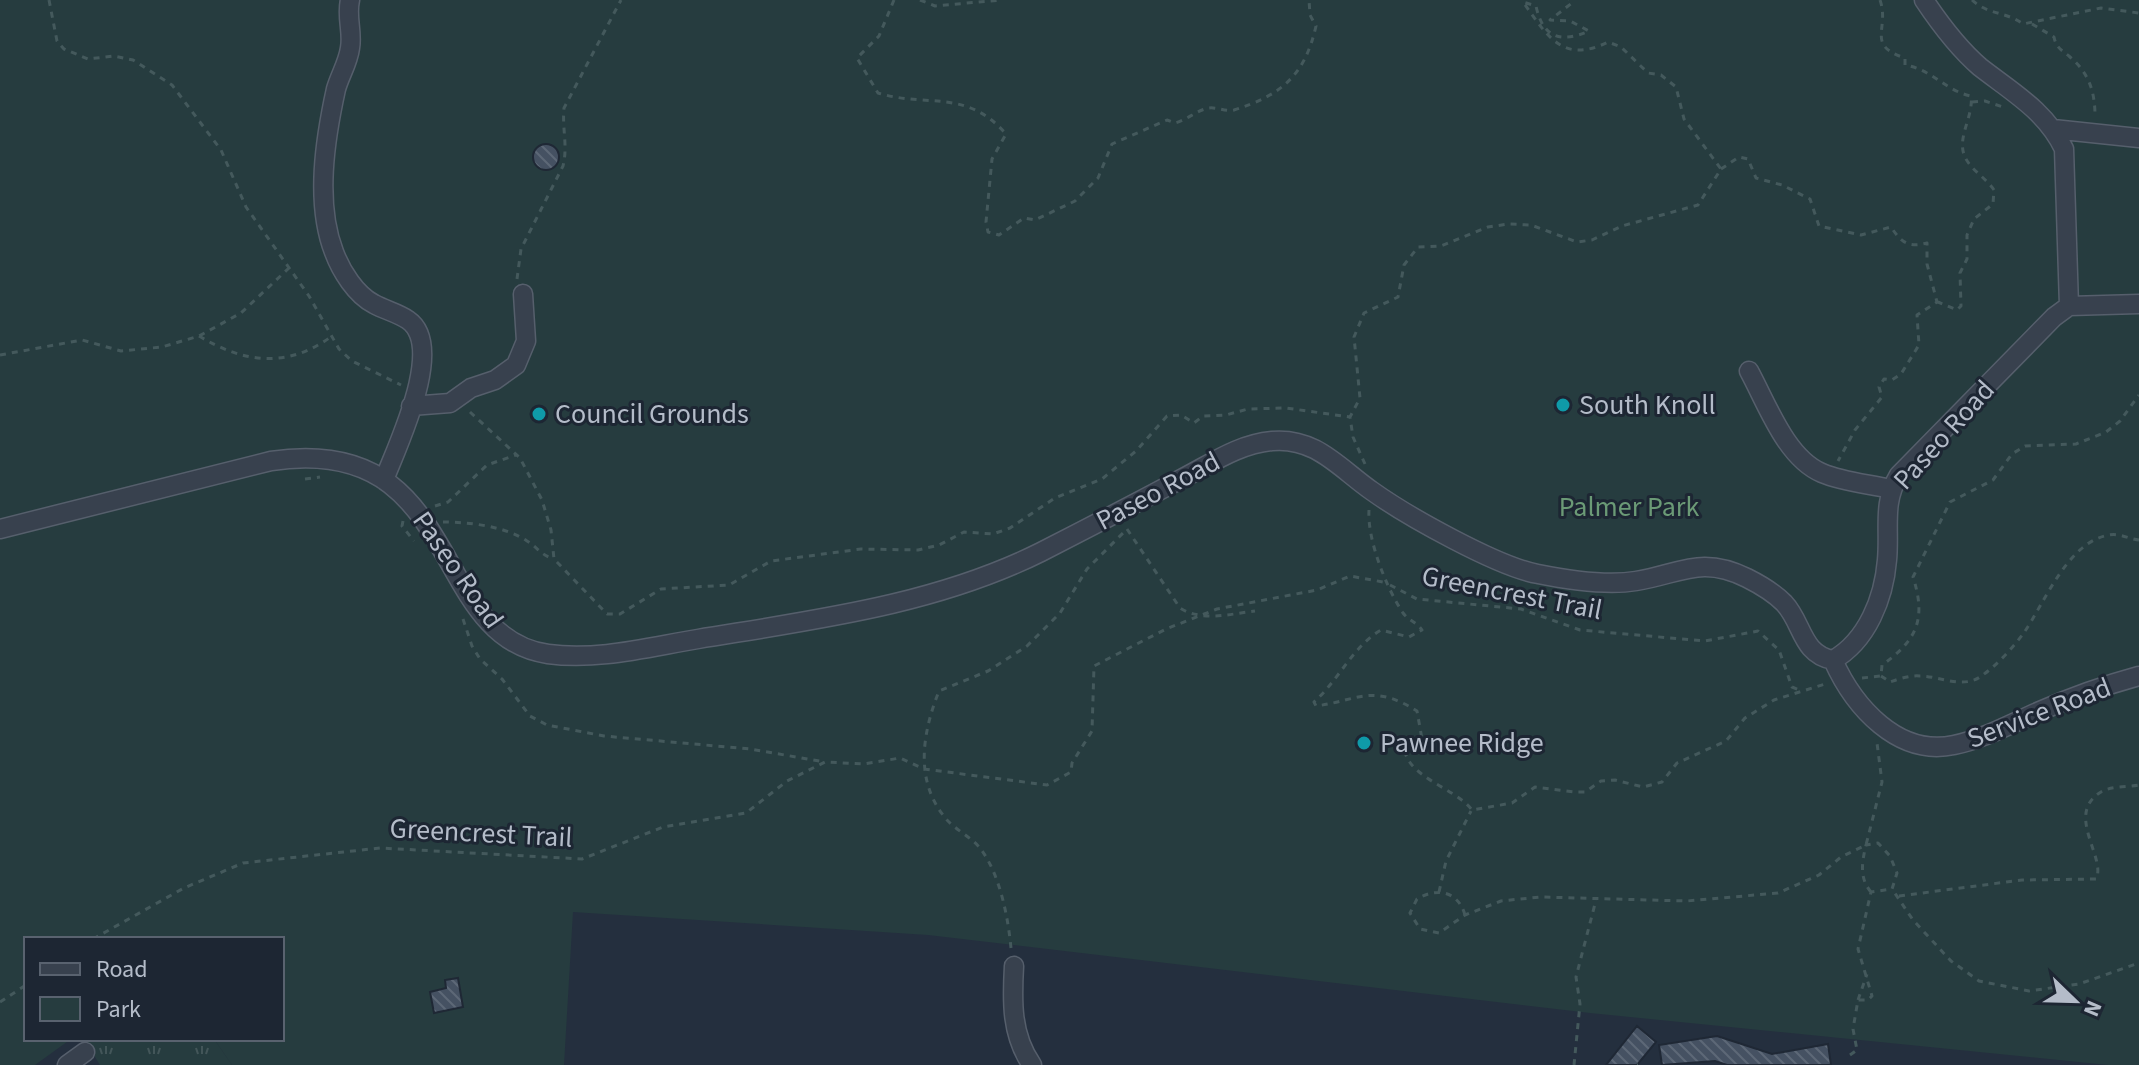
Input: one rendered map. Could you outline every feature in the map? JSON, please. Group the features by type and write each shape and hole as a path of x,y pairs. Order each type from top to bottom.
{"street":[{"path":"350,0 350,50 337,85 327,145 328,234 334,255 355,288 370,303 418,329 423,352 413,398 384,480"},
{"path":"1924,0 1968,55 2030,103 2053,129 2067,160 2065,268 2069,306 2139,304"},
{"path":"2053,129 2139,138"},
{"path":"413,398 442,405 457,400 471,388 495,380 516,365 526,341 523,294"},
{"name":"Paseo Road","path":"0,529 229,470 295,457 337,461 384,480 425,520 473,601 503,636 542,654 591,656 878,607 967,582 1035,555 1233,451 1269,441 1300,442 1320,450 1372,491 1420,520 1534,574 1614,583 1636,581 1702,565 1745,577 1784,603 1809,648 1836,668 1858,640 1879,598 1888,559 1886,505 1890,489 1899,475 2069,306"},
{"path":"1749,371 1797,454 1821,473 1890,489"},
{"name":"Service Road","path":"1836,668 1873,719 1918,746 1951,746 2139,676"},
{"path":"1014,966 1013,1012 1021,1045 1032,1065"},
{"path":"67,1065 85,1052"}],"path":[{"path":"49,0 57,41 64,49 88,59 114,56 133,60 172,85 221,150 246,207 289,268 339,349 352,361 413,398"},
{"path":"523,294 516,278 521,249 567,152 562,127 564,108 621,0"},
{"path":"894,0 879,36 857,58 878,93 905,100 942,99 979,109 998,123 1006,134 992,159 986,222 988,232 999,235 1024,218 1035,220 1075,201 1098,178 1106,151 1120,139 1167,120 1175,123 1211,108 1233,110 1269,97 1284,86 1308,58 1312,45 1316,26 1310,15 1309,0"},
{"path":"920,0 935,6 1001,0"},
{"path":"1569,0 1572,3 1550,20 1570,21 1589,31 1569,40 1558,38 1543,24 1536,6 1523,2 1548,38 1560,46 1593,50 1608,42 1621,47 1648,73 1668,79 1676,87 1684,119 1721,169"},
{"path":"1360,391 1354,348 1358,323 1364,313 1398,297 1404,265 1418,247 1441,246 1488,227 1508,224 1531,225 1577,242 1592,240 1622,226 1698,205 1721,169 1739,157 1748,159 1756,178 1763,183 1782,185 1810,199 1819,226 1861,235 1891,227 1901,240 1913,246 1927,243 1927,264 1937,302 1948,309 1957,310 1961,306 1960,273 1967,259 1967,235 1974,219 1993,204 1994,190 1964,156 1963,138 1973,107 1971,96 1954,93 1928,73 1905,65 1905,58 1891,55 1883,47 1880,0"},
{"path":"1972,0 1991,13 2007,12 2023,24 2101,8 2139,13"},
{"path":"2032,24 2054,37 2055,45 2082,69 2095,97 2095,121"},
{"path":"0,355 82,340 121,351 162,347 199,336 241,313 289,268"},
{"path":"1834,476 1840,455 1855,430 1882,397 1879,387 1884,379 1892,380 1901,374 1919,345 1917,315 1937,302"},
{"path":"199,336 239,356 258,359 307,352 332,336"},
{"path":"1881,676 1882,665 1911,641 1920,601 1913,577 1950,502 1993,480 2012,454 2025,446 2076,444 2106,432 2120,421 2139,395"},
{"path":"457,400 516,455 537,485 551,530 554,559"},
{"path":"425,520 484,526 524,539 544,556 554,559 607,614 620,614 661,589 729,585 771,561 861,549 918,550 939,545 964,532 993,534 1010,528 1055,498 1102,479 1136,451 1167,416 1181,415 1194,423 1212,414 1286,408 1350,417"},
{"path":"425,520 487,465 516,455"},
{"path":"1116,513 1180,608 1195,615 1255,611"},
{"path":"1014,966 1008,919 980,848 935,805 924,769 927,723 939,691 988,671 1027,646 1060,613 1087,569 1127,529"},
{"path":"1472,810 1512,803 1535,787 1585,792 1601,781 1615,780 1643,787 1662,782 1677,763 1726,741 1731,731 1754,712 1774,700 1804,692 1836,668 1858,679 1881,676 1890,682 1919,675 1968,682 1981,676 2024,633 2060,573 2073,558 2104,536 2120,534 2139,540"},
{"name":"Greencrest Trail","path":"97,937 184,888 243,863 380,848 582,859 663,827 746,813 787,781 825,762 864,764 890,757 911,761 924,769 1047,785 1071,772 1072,763 1092,731 1094,666 1195,615 1285,594 1317,590 1350,576 1385,582 1417,599 1521,609 1580,630 1705,641 1758,631 1779,650 1792,687 1804,692"},
{"path":"1385,582 1395,593 1402,612 1422,630 1409,637 1381,630 1370,636 1344,672 1314,702 1316,706 1333,704 1345,697 1371,694 1401,701 1417,711 1422,721 1422,739 1404,741 1408,759 1428,780 1464,800 1472,810"},
{"path":"462,617 480,659 502,679 530,716 547,725 604,736 750,749 825,762"},
{"path":"1858,1000 1868,1000 1872,996 1858,941 1871,892 1861,870 1882,782 1873,719"},
{"path":"1899,896 2022,880 2096,879 2099,871 2086,830 2091,804 2102,791 2139,785"},
{"path":"1439,892 1446,861 1472,810"},
{"path":"1465,915 1462,903 1453,895 1439,892 1426,894 1413,905 1413,923 1429,933 1447,930 1465,915 1501,901 1527,898 1725,901 1778,893 1819,875 1841,857 1878,843 1890,856 1897,873 1892,889"},
{"path":"1892,889 1913,920 1951,961 1979,981 2029,991 2079,984 2139,963"},
{"path":"1871,892 1892,889"},
{"path":"1574,1065 1580,1004 1576,977 1596,900"},
{"path":"1850,1055 1857,1050 1853,1029 1867,974"},
{"path":"0,1002 24,986"}],"green space":[{"name":"Palmer Park","path":"0,0 2139,0 2139,1065 2108,1065 1590,1013 928,935 573,912 564,1065 232,1065 215,1041 284,1041 284,937 24,937 24,1041 68,1041 35,1065 0,1065"},
{"path":"85,1041 215,1041 232,1065 100,1065"}],"building":[{"path":"546,144 555,148 559,157 555,166 546,170 537,166 533,157 537,148"},
{"path":"458,978 463,1007 434,1013 430,992 446,988 445,980"},
{"path":"1637,1026 1656,1042 1637,1065 1606,1065"},
{"path":"1717,1036 1772,1054 1828,1044 1831,1065 1727,1065 1715,1061 1662,1065 1659,1045"}],"place":[{"name":"South Knoll","path":"1563,405"},
{"name":"Council Grounds","path":"539,414"},
{"name":"Pawnee Ridge","path":"1364,743"}]}
